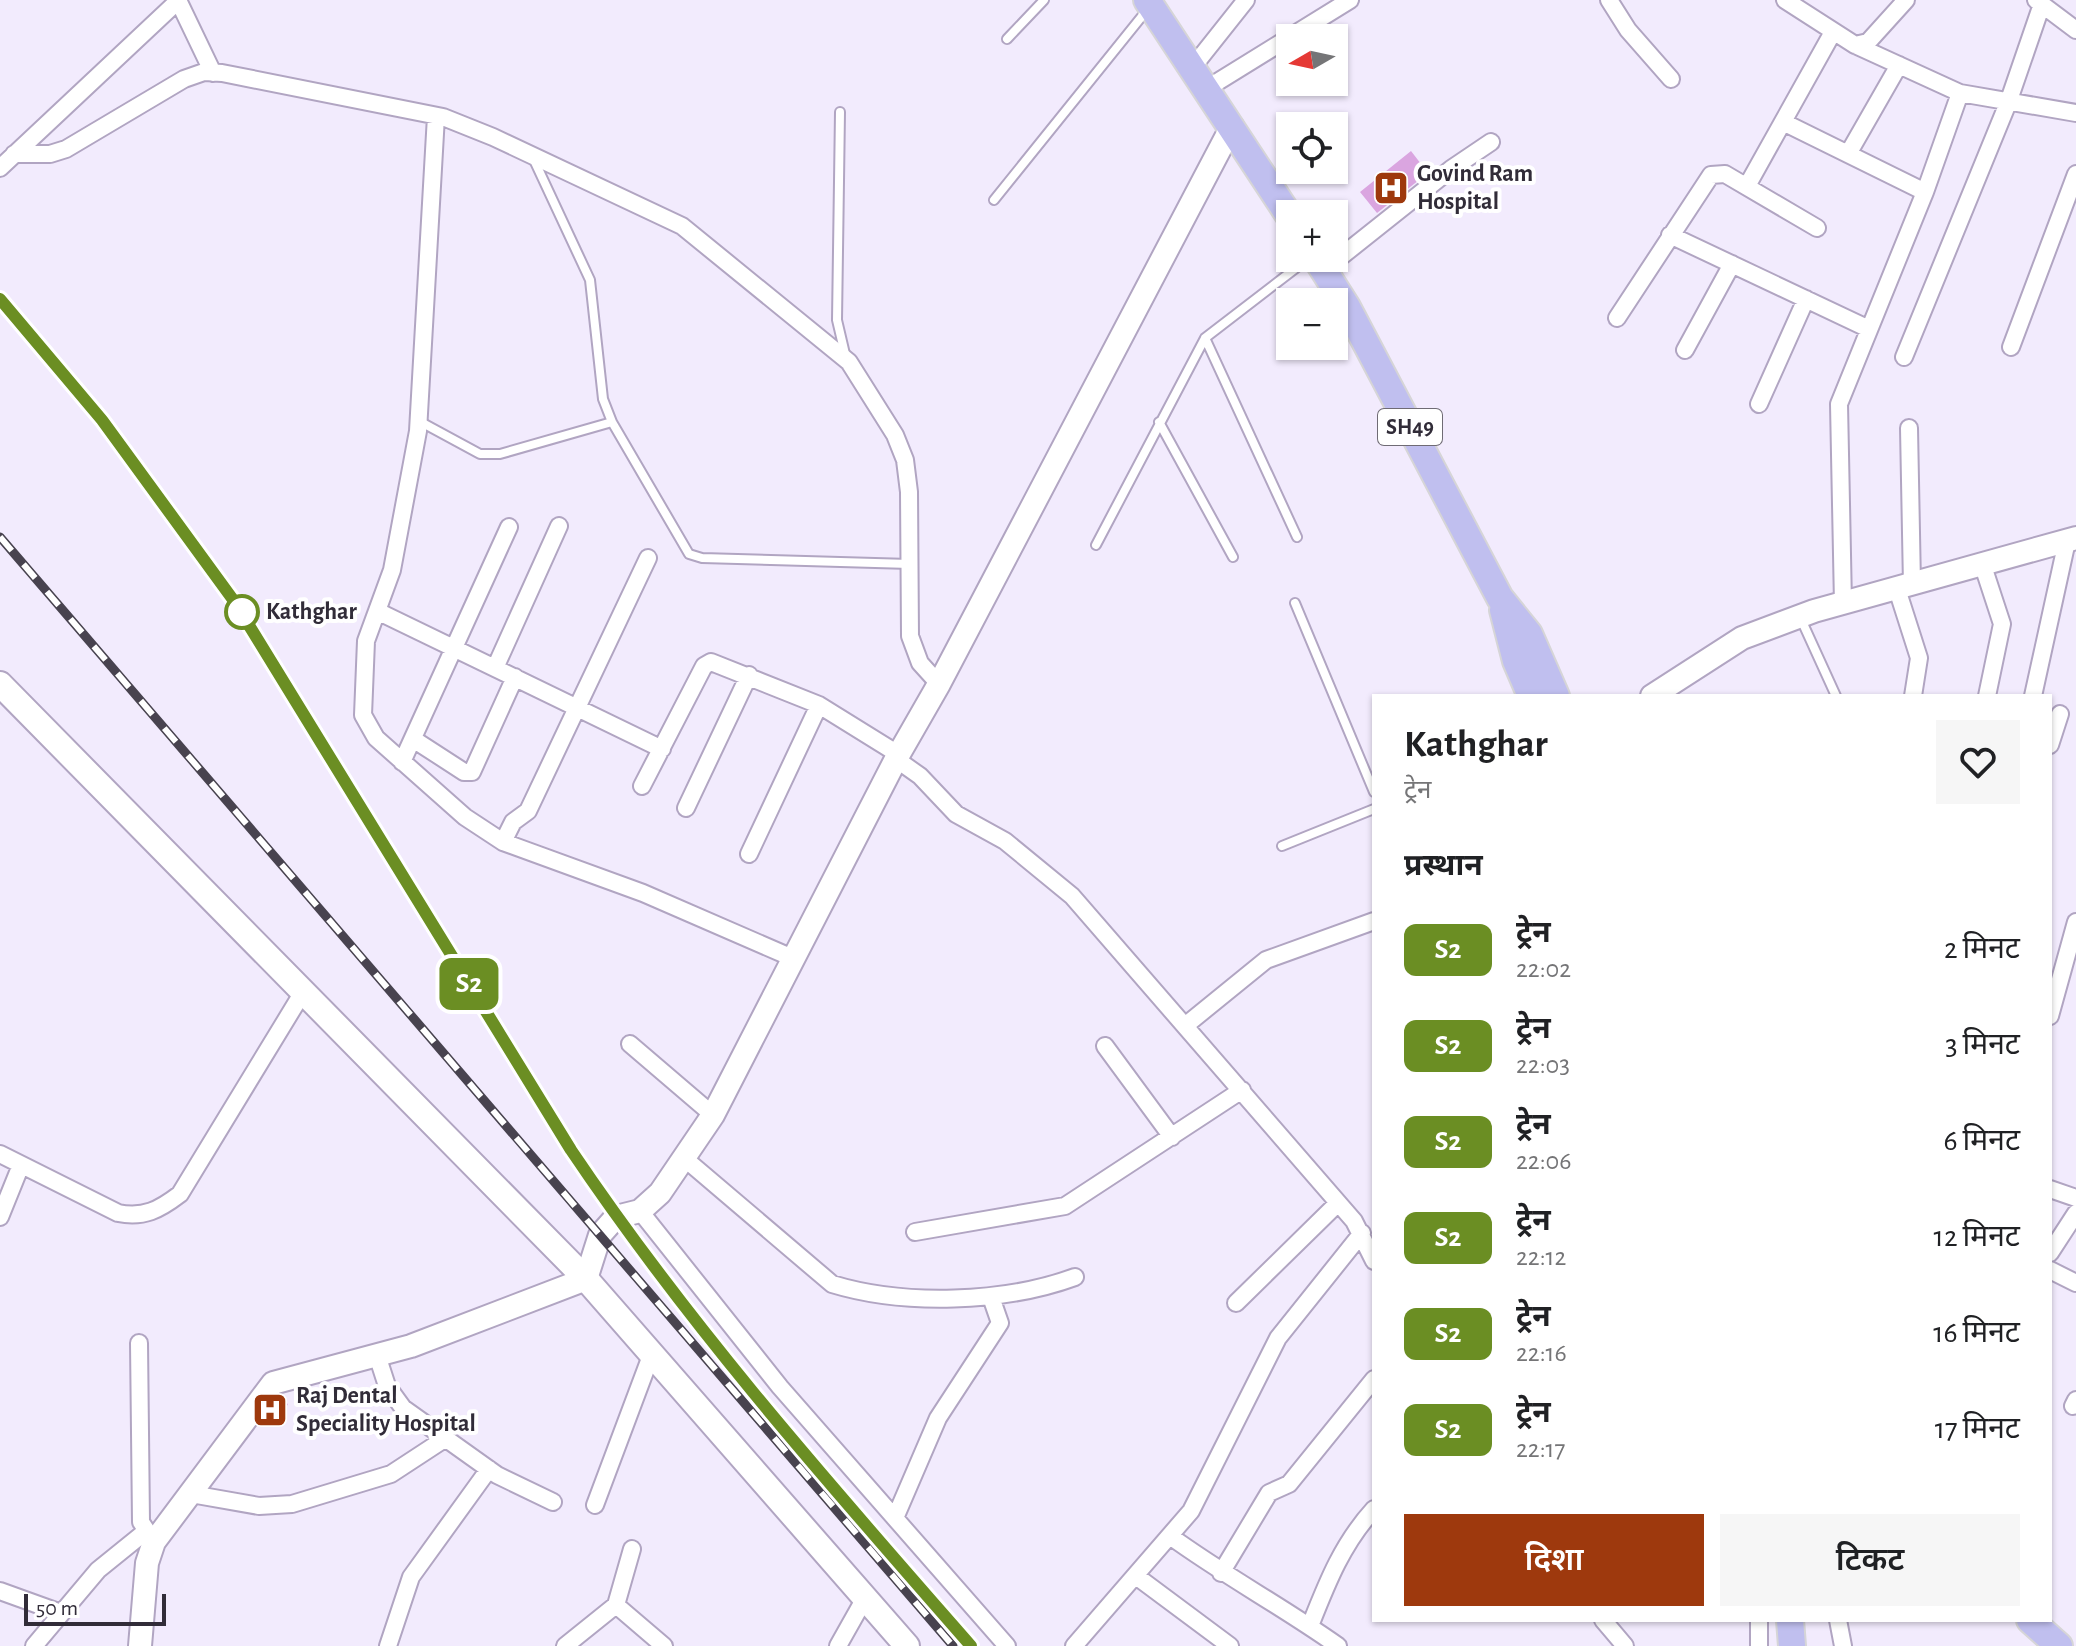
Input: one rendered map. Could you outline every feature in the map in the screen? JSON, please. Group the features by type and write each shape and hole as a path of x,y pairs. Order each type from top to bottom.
{"main road":[{"path":"1149,2 1279,200"},
{"name":"SH49","path":"1323,272 1347,307 1500,598 1529,634 1555,694"},
{"name":"SH49","path":"1500,598 1516,661 1530,694"},
{"path":"0,684 586,1279 907,1646"},
{"path":"1790,1622 1792,1646"},
{"path":"2032,1622 2059,1646"},
{"path":"2050,1622 2066,1646"}],"street":[{"path":"0,168 178,0 213,73"},
{"path":"1199,79 1246,0"},
{"path":"1199,79 1350,0"},
{"path":"1609,0 1628,30 1671,79"},
{"path":"1785,0 1855,45 1960,93 2076,113"},
{"path":"1855,45 1868,42 1906,0"},
{"path":"1904,357 2008,103 2039,2 2076,30"},
{"path":"1747,186 1833,32"},
{"path":"1848,154 1899,65"},
{"path":"14,154 50,154 66,149 184,79 213,73 436,116 532,156 689,231 849,362 895,435 905,460 913,651 939,684"},
{"path":"1843,604 1836,418 1839,404 1925,192 1960,93"},
{"path":"436,116 419,421 395,558 366,641 363,715 370,731 402,762 465,817 503,842 643,893 795,959"},
{"path":"1783,122 1925,192"},
{"path":"34,1646 98,1570 149,1537 191,1494 273,1383 411,1346 586,1279 600,1235 616,1217 640,1211 660,1193 713,1115 897,756 939,684 1232,126"},
{"path":"1348,240 1491,142"},
{"path":"1617,318 1711,175 1725,174 1817,228"},
{"path":"2011,347 2076,174"},
{"path":"1670,235 1869,329"},
{"path":"1685,350 1732,264"},
{"path":"1759,404 1806,299"},
{"path":"1909,428 1905,587 1919,658 1913,694"},
{"path":"495,668 559,526"},
{"path":"402,762 509,527"},
{"path":"1655,694 1742,638 1843,604 2072,540"},
{"path":"2034,694 2072,540"},
{"path":"503,842 513,822 528,811 648,558"},
{"path":"1983,566 2002,624 1987,694"},
{"path":"377,611 662,749"},
{"path":"642,786 707,663 717,661 819,705 897,756 956,814 1005,841 1072,896 1338,1203 1362,1233 1372,1256"},
{"path":"686,808 749,675"},
{"path":"413,739 464,772 472,772 515,677"},
{"path":"749,854 819,705"},
{"path":"2052,740 2062,714"},
{"path":"1186,1025 1266,960 1372,922"},
{"path":"2052,1009 2076,922"},
{"path":"0,1154 118,1213 136,1217 159,1210 180,1194 303,992"},
{"path":"630,1044 713,1115"},
{"path":"1105,1046 1172,1137"},
{"path":"915,1232 1065,1206 1242,1090"},
{"path":"684,1158 832,1284 875,1293 991,1297 1037,1291 1075,1277"},
{"path":"0,1217 21,1165"},
{"path":"2052,1190 2076,1198"},
{"path":"1236,1303 1338,1203"},
{"path":"640,1211 780,1387 1007,1646"},
{"path":"2052,1250 2076,1213"},
{"path":"1074,1646 1170,1536 1207,1484 1278,1338 1362,1233"},
{"path":"2052,1271 2076,1283"},
{"path":"895,1518 938,1418 1000,1323 991,1297"},
{"path":"139,1343 141,1522 149,1537 140,1646"},
{"path":"595,1505 652,1353"},
{"path":"377,1355 393,1398 507,1481 553,1502"},
{"path":"1221,1573 1269,1493 1289,1484 1372,1381"},
{"path":"191,1494 259,1506 292,1504 391,1474 446,1438"},
{"path":"388,1646 411,1577 489,1469"},
{"path":"1310,1626 1336,1561 1349,1538 1372,1511"},
{"path":"1170,1536 1221,1573 1338,1646"},
{"path":"565,1646 616,1605 632,1549"},
{"path":"1136,1576 1230,1646"},
{"path":"0,1591 61,1613"},
{"path":"838,1646 865,1598"},
{"path":"616,1605 664,1646"},
{"path":"1605,1622 1625,1646"},
{"path":"1759,1622 1759,1646"},
{"path":"1838,1622 1843,1646"}],"lane":[{"path":"1007,39 1044,0"},
{"path":"994,200 1149,2"},
{"path":"840,112 837,320 841,345 849,362"},
{"path":"532,156 590,280 603,399 612,422 684,548 695,557 910,564"},
{"path":"1096,545 1205,338 1301,272"},
{"path":"1205,338 1297,537"},
{"path":"419,421 480,454 500,454 612,422"},
{"path":"1159,422 1233,557"},
{"path":"1295,603 1372,787"},
{"path":"1800,617 1835,694"},
{"path":"1282,846 1372,810"}],"building":[{"path":"1411,151 1428,173 1377,213 1360,192"},
{"path":"279,1399 288,1404 276,1426 263,1419"}],"railway":[{"path":"0,299 102,420 234,601 571,1150 617,1215 763,1404 971,1646"},
{"path":"0,537 953,1646"}],"train":[{"name":"S2","path":"0,299 102,420 185,530 269,653 571,1150 616,1217 782,1429 971,1646"}],"place":[{"name":"Govind Ram Hospital","path":"1391,188"},
{"name":"Kathghar","path":"242,612"},
{"name":"Raj Dental Speciality Hospital","path":"270,1410"}]}
